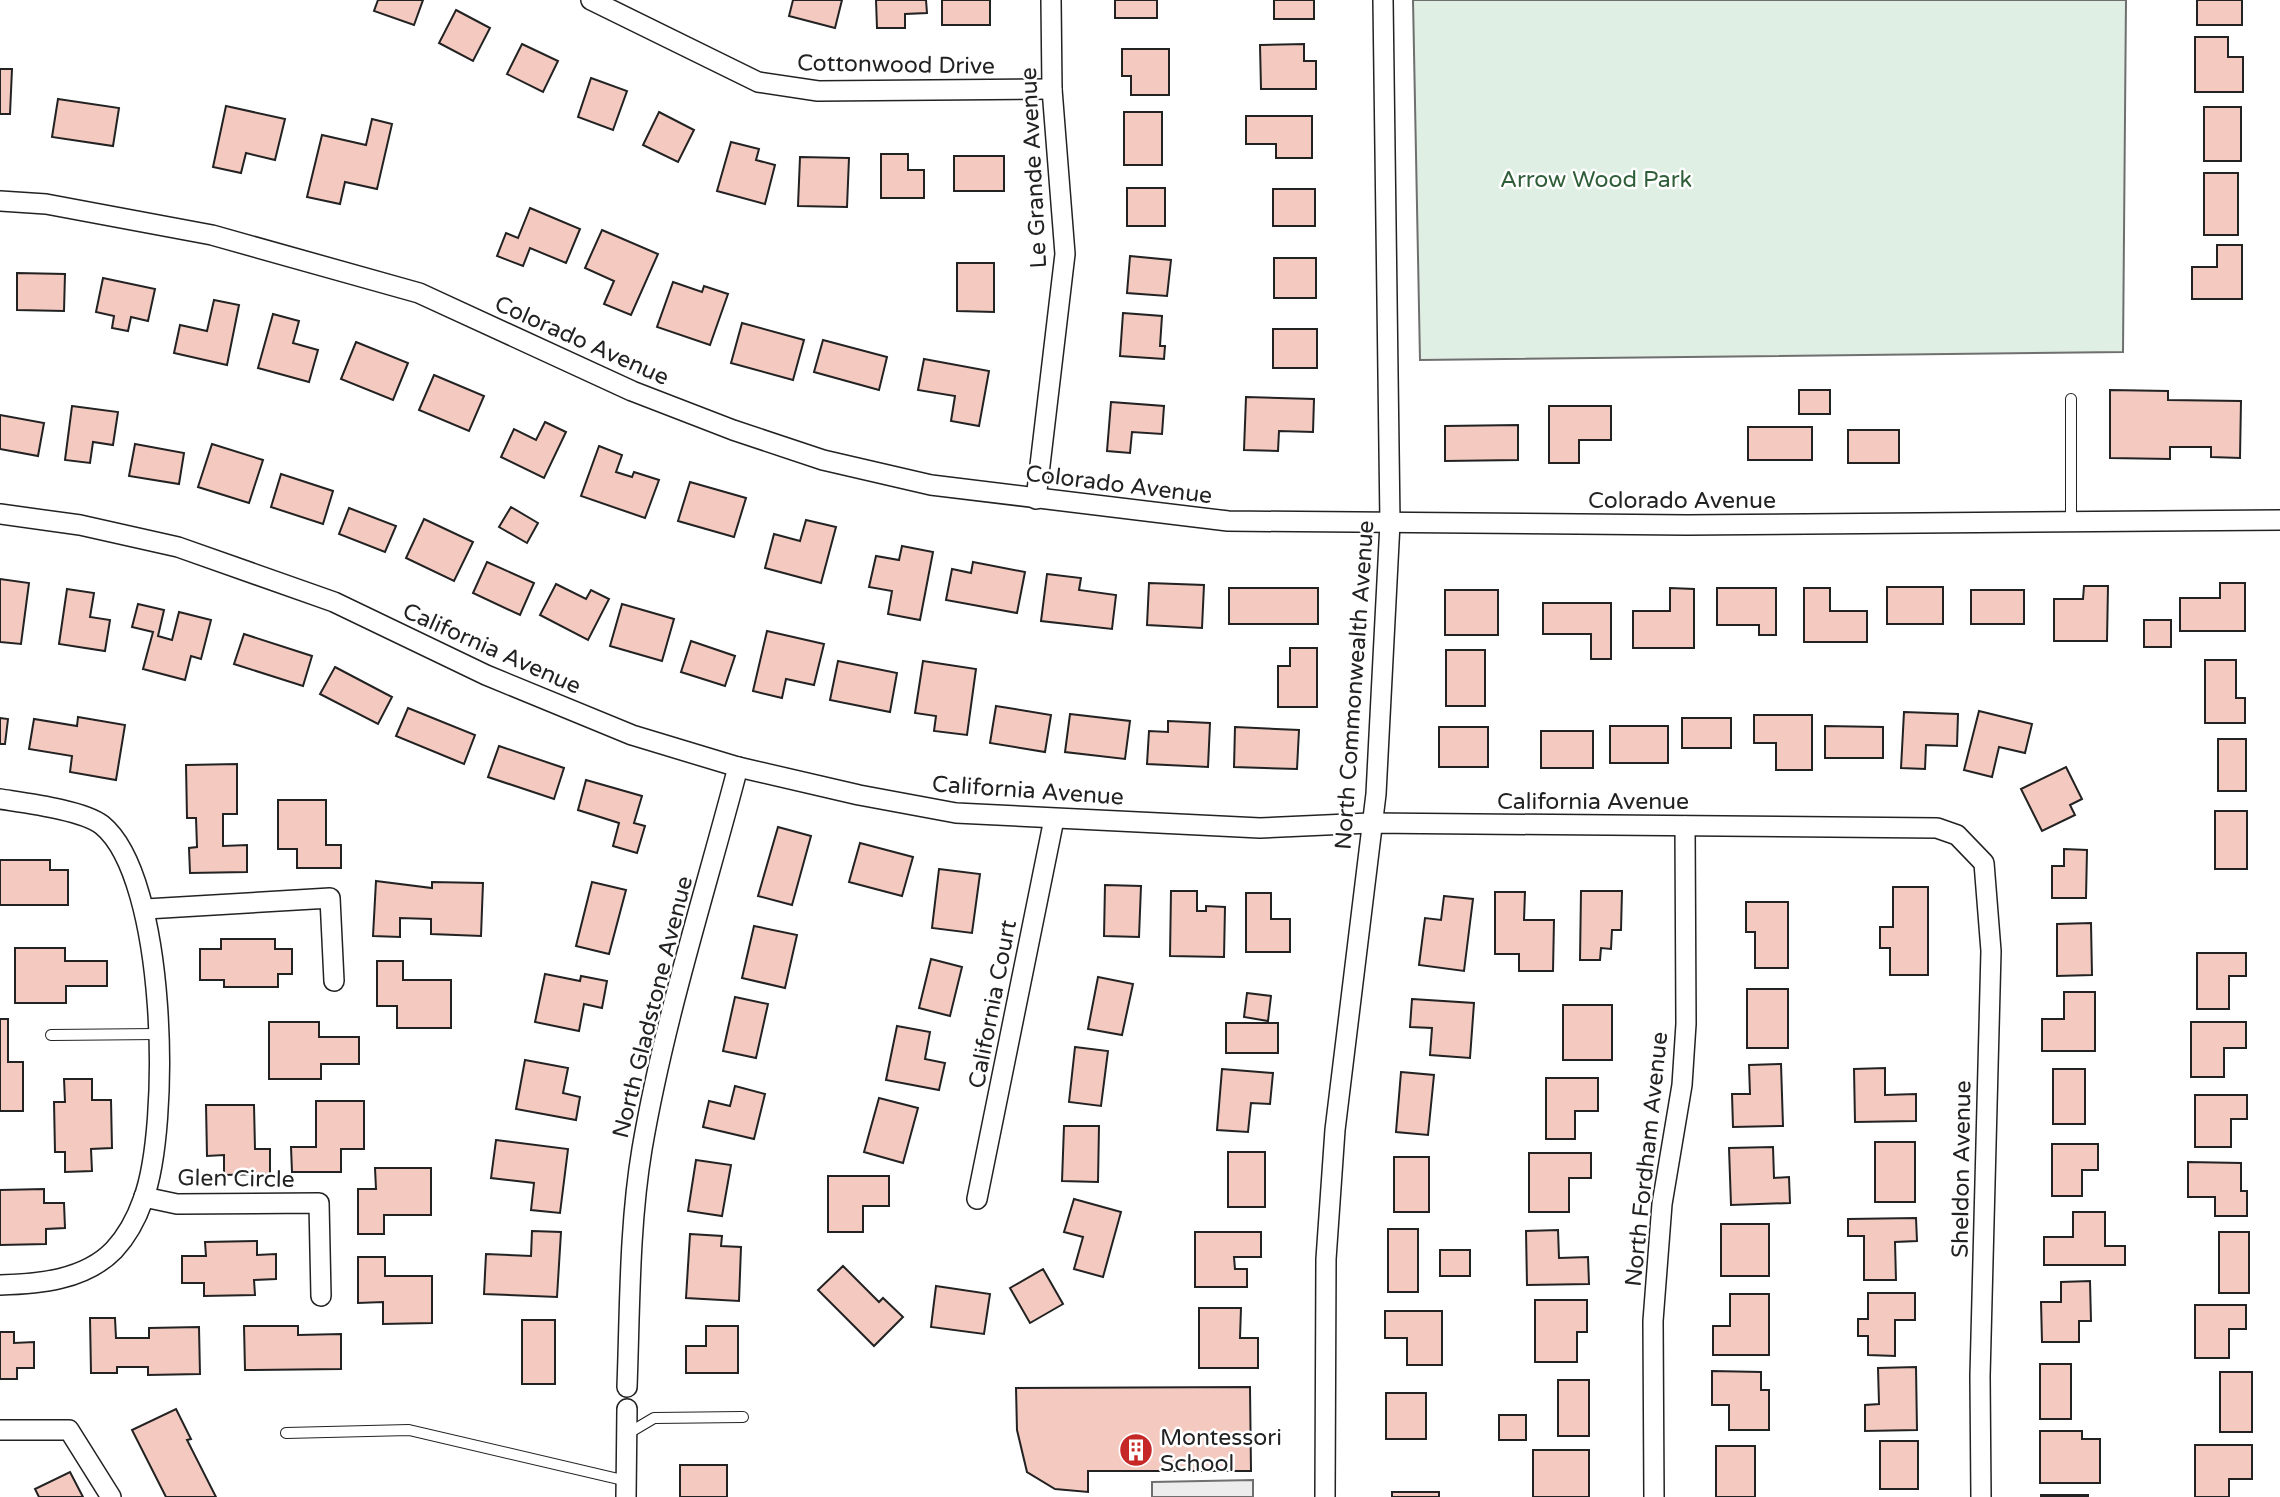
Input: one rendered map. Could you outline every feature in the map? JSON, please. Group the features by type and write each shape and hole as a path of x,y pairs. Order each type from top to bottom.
{"street":[{"name":"Cottonwood Drive","path":"591,0 725,67 758,82 782,88 818,91 1052,89"},
{"name":"Le Grande Avenue","path":"1036,499 1065,254 1052,89 1051,0"},
{"name":"North Commonwealth Avenue","path":"1325,1497 1326,1259 1335,1130 1370,823 1376,794 1390,523 1384,0"},
{"name":"Colorado Avenue","path":"0,201 46,204 212,235 419,293 632,391 746,435 823,460 931,485 1228,521 2071,523 2280,520"},
{"name":"California Avenue","path":"0,514 80,525 178,547 334,602 485,675 632,735 738,767 859,795 956,813 1260,828 1370,823 1937,828 1957,835 1970,847"},
{"name":"North Gladstone Avenue","path":"627,1387 635,1206 642,1151 653,1092 738,767"},
{"path":"0,799 101,824 116,839 133,872 146,909 158,992 157,1121 144,1198 130,1227 112,1251 90,1265 43,1284 0,1285"},
{"name":"California Court","path":"977,1199 1054,819"},
{"name":"North Fordham Avenue","path":"1654,1497 1653,1321 1662,1204 1682,1085 1686,1024 1685,826"},
{"name":"Sheldon Avenue","path":"1970,847 1984,863 1991,951 1980,1362 1981,1497"},
{"path":"146,909 330,898 334,981"},
{"name":"Glen Circle","path":"144,1198 177,1204 319,1203 321,1296"},
{"path":"627,1409 627,1489"},
{"path":"0,1430 69,1430 111,1497"}],"lane":[{"path":"2071,398 2071,523"},
{"path":"51,1035 157,1034"},
{"path":"627,1434 637,1425 654,1418 743,1417"},
{"path":"286,1433 410,1430 627,1489"}],"green space":[{"name":"Arrow Wood Park","path":"1413,0 2126,0 2123,352 1420,360"}],"shaded area":[{"path":"1253,1480 1253,1497 1152,1497 1152,1482"}],"building":[{"path":"378,0 423,0 414,25 374,11"},
{"path":"793,0 842,0 835,28 789,16"},
{"path":"876,0 926,0 927,13 905,14 905,28 877,28"},
{"path":"942,0 990,0 990,25 942,25"},
{"path":"1115,0 1157,0 1157,18 1115,18"},
{"path":"1274,0 1314,0 1314,19 1274,19"},
{"path":"2197,0 2242,0 2242,25 2197,25"},
{"path":"456,10 490,28 473,61 439,43"},
{"path":"2195,37 2228,37 2228,57 2243,57 2243,92 2195,92"},
{"path":"522,44 558,61 543,92 507,74"},
{"path":"1304,44 1304,61 1316,61 1316,89 1261,89 1260,45"},
{"path":"1122,49 1169,49 1169,95 1131,95 1131,76 1122,76"},
{"path":"0,69 12,69 10,114 0,114"},
{"path":"591,78 627,91 613,130 578,117"},
{"path":"58,99 119,108 113,146 52,137"},
{"path":"226,106 285,119 275,160 246,153 241,173 213,167"},
{"path":"2204,107 2241,107 2241,161 2204,161"},
{"path":"659,112 694,130 678,162 643,145"},
{"path":"1124,112 1162,112 1162,165 1124,165"},
{"path":"1246,116 1312,116 1312,158 1276,158 1276,144 1246,144"},
{"path":"372,119 392,124 377,189 345,182 340,204 307,197 322,135 366,145"},
{"path":"731,142 759,149 756,160 775,165 765,204 717,191"},
{"path":"881,154 908,154 908,170 924,170 924,198 881,198"},
{"path":"954,156 1004,156 1004,191 954,191"},
{"path":"800,157 849,158 847,207 798,206"},
{"path":"2204,173 2238,173 2238,235 2204,235"},
{"path":"1127,188 1165,188 1165,226 1127,226"},
{"path":"1273,189 1315,189 1315,226 1273,226"},
{"path":"530,208 580,229 566,263 530,248 523,266 497,256 506,233 518,238"},
{"path":"602,230 658,254 631,315 604,304 614,281 585,268"},
{"path":"2217,245 2242,245 2242,299 2192,299 2192,267 2217,267"},
{"path":"1130,256 1171,260 1167,296 1127,293"},
{"path":"1274,258 1316,258 1316,298 1274,298"},
{"path":"957,263 994,263 994,312 957,311"},
{"path":"17,273 65,274 64,311 17,310"},
{"path":"103,278 155,289 148,321 131,317 128,331 112,328 114,316 96,312"},
{"path":"673,282 702,292 704,286 728,294 710,345 657,327"},
{"path":"214,300 239,305 227,365 174,353 180,325 207,331"},
{"path":"1123,313 1162,316 1160,346 1165,346 1164,359 1120,356"},
{"path":"273,314 299,321 293,343 318,350 309,382 258,368"},
{"path":"742,323 804,340 793,380 731,363"},
{"path":"1273,329 1317,329 1317,368 1273,368"},
{"path":"823,340 887,357 879,390 814,372"},
{"path":"356,342 408,363 393,400 341,379"},
{"path":"924,359 989,371 979,426 951,421 955,396 918,390"},
{"path":"434,375 484,396 469,431 419,410"},
{"path":"1799,390 1830,390 1830,414 1799,414"},
{"path":"2110,390 2168,391 2168,400 2241,401 2240,458 2211,457 2211,447 2170,447 2170,459 2110,458"},
{"path":"1246,397 1314,399 1313,432 1279,431 1278,451 1244,450"},
{"path":"1111,402 1164,406 1162,434 1132,432 1130,453 1107,451"},
{"path":"72,406 118,412 113,445 93,442 90,463 65,460"},
{"path":"1549,406 1611,406 1611,440 1579,440 1579,463 1549,463"},
{"path":"0,415 44,423 38,456 0,449"},
{"path":"545,422 566,432 544,478 501,457 514,429 536,440"},
{"path":"1518,425 1518,460 1445,461 1445,426"},
{"path":"1748,427 1812,427 1812,460 1748,460"},
{"path":"1848,430 1899,430 1899,463 1848,463"},
{"path":"135,444 184,453 179,484 129,476"},
{"path":"212,444 263,460 249,503 198,487"},
{"path":"599,446 622,455 616,472 632,477 634,472 659,480 645,518 581,496"},
{"path":"281,474 333,491 323,524 271,507"},
{"path":"690,482 746,498 734,537 678,521"},
{"path":"511,507 538,523 527,543 499,527"},
{"path":"349,508 396,526 385,552 339,534"},
{"path":"424,519 473,542 454,581 406,558"},
{"path":"806,520 836,527 821,583 765,568 774,534 800,541"},
{"path":"902,546 933,552 920,620 888,614 892,591 869,587 876,556 899,560"},
{"path":"487,562 534,583 520,615 473,593"},
{"path":"973,562 1025,572 1017,613 946,600 952,569 971,573"},
{"path":"1047,574 1081,578 1079,590 1116,595 1112,629 1041,621"},
{"path":"0,579 29,583 21,644 0,642"},
{"path":"1149,583 1204,585 1202,628 1147,625"},
{"path":"2220,583 2245,583 2245,631 2180,631 2180,598 2220,598"},
{"path":"556,584 586,599 591,590 609,599 588,640 540,615"},
{"path":"2084,586 2108,586 2107,641 2054,641 2054,599 2083,599"},
{"path":"1887,587 1943,587 1943,624 1887,624"},
{"path":"1229,588 1318,588 1318,624 1229,624"},
{"path":"1670,588 1694,589 1694,648 1633,648 1633,611 1670,611"},
{"path":"1717,588 1776,588 1776,635 1759,635 1759,625 1717,625"},
{"path":"1804,588 1830,588 1830,611 1867,611 1867,642 1804,642"},
{"path":"67,589 94,593 90,617 110,620 105,651 59,644"},
{"path":"1445,590 1498,590 1498,635 1445,635"},
{"path":"1971,590 2024,590 2024,624 1971,624"},
{"path":"1543,603 1611,603 1611,659 1591,659 1591,634 1543,634"},
{"path":"138,604 164,610 158,636 172,640 179,612 211,620 201,659 191,656 185,680 143,669 153,632 132,627"},
{"path":"622,604 674,619 662,661 610,646"},
{"path":"2144,620 2171,620 2171,647 2144,647"},
{"path":"767,631 824,644 814,685 786,679 782,698 753,691"},
{"path":"244,634 312,656 303,686 234,664"},
{"path":"691,641 735,656 725,686 681,672"},
{"path":"1290,648 1317,648 1317,707 1278,707 1278,666 1290,666"},
{"path":"1446,650 1485,650 1485,706 1446,706"},
{"path":"2205,660 2236,660 2236,698 2245,698 2245,723 2205,723"},
{"path":"838,661 897,673 890,712 830,700"},
{"path":"923,661 976,669 967,735 934,731 936,716 915,713"},
{"path":"335,667 392,697 378,724 320,694"},
{"path":"996,706 1051,715 1045,752 990,743"},
{"path":"408,708 475,735 464,764 396,736"},
{"path":"1979,711 2032,724 2025,753 1999,747 1992,777 1964,770"},
{"path":"1904,712 1958,714 1957,746 1926,745 1925,769 1901,768"},
{"path":"1070,714 1130,721 1125,759 1065,752"},
{"path":"1754,715 1812,715 1812,770 1776,770 1776,743 1754,743"},
{"path":"78,717 125,725 116,780 70,772 72,756 29,749 34,719 77,726"},
{"path":"0,718 8,719 5,744 0,744"},
{"path":"1682,718 1731,718 1731,748 1682,748"},
{"path":"1168,721 1210,723 1208,767 1147,764 1149,731 1168,732"},
{"path":"1610,726 1668,726 1668,763 1610,763"},
{"path":"1825,726 1883,727 1883,758 1825,758"},
{"path":"1235,727 1299,730 1297,769 1234,767"},
{"path":"1439,727 1488,727 1488,767 1439,767"},
{"path":"1541,731 1593,731 1593,768 1541,768"},
{"path":"2218,739 2246,739 2246,791 2218,791"},
{"path":"499,746 564,768 554,799 488,777"},
{"path":"237,764 237,814 223,814 223,846 247,845 247,872 190,873 189,848 197,847 196,818 187,818 186,765"},
{"path":"2066,767 2082,799 2070,805 2075,815 2042,831 2021,789"},
{"path":"586,780 642,796 634,823 645,826 637,853 613,846 619,823 578,810"},
{"path":"278,800 326,800 326,845 341,845 341,868 297,868 297,849 278,849"},
{"path":"2215,811 2247,811 2247,869 2215,869"},
{"path":"778,827 811,836 792,905 758,896"},
{"path":"860,843 913,857 902,896 849,882"},
{"path":"2064,849 2087,850 2086,898 2052,898 2052,866 2064,866"},
{"path":"0,860 50,860 50,870 68,870 68,905 0,905"},
{"path":"939,869 980,874 972,933 932,928"},
{"path":"376,881 432,888 432,882 483,883 481,936 431,934 431,919 400,918 400,937 373,936"},
{"path":"592,882 626,890 609,954 576,946"},
{"path":"1105,885 1141,886 1139,937 1104,936"},
{"path":"1893,887 1928,887 1928,975 1890,975 1890,948 1880,948 1880,927 1893,927"},
{"path":"1171,891 1197,891 1197,911 1206,911 1206,906 1225,907 1224,957 1170,956"},
{"path":"1581,891 1622,891 1621,930 1612,930 1611,949 1601,948 1600,960 1580,960"},
{"path":"1495,892 1525,892 1524,920 1554,920 1553,971 1519,971 1519,954 1495,954"},
{"path":"1246,893 1271,893 1271,919 1290,919 1290,952 1246,952"},
{"path":"1444,896 1473,899 1464,971 1419,965 1425,918 1441,920"},
{"path":"1746,902 1788,902 1788,968 1755,968 1755,932 1746,932"},
{"path":"2091,923 2092,975 2057,976 2057,924"},
{"path":"754,926 797,935 785,988 742,978"},
{"path":"221,939 275,939 275,949 292,949 292,974 278,974 278,987 224,987 224,980 200,980 200,949 221,949"},
{"path":"15,948 65,948 65,961 107,961 107,986 66,986 66,1003 15,1003"},
{"path":"2197,953 2246,953 2246,976 2229,976 2229,1009 2197,1009"},
{"path":"931,959 962,967 950,1016 919,1008"},
{"path":"377,961 403,961 403,980 451,980 451,1028 397,1028 397,1006 377,1006"},
{"path":"545,974 580,981 581,976 607,981 602,1008 584,1004 579,1031 535,1022"},
{"path":"1098,977 1133,984 1122,1035 1088,1029"},
{"path":"1747,989 1788,989 1788,1048 1747,1048"},
{"path":"2064,992 2095,992 2095,1051 2042,1051 2042,1019 2064,1019"},
{"path":"1247,993 1271,996 1268,1021 1244,1017"},
{"path":"735,997 768,1004 756,1058 723,1051"},
{"path":"1412,999 1474,1003 1470,1058 1430,1055 1432,1028 1410,1027"},
{"path":"1563,1005 1612,1005 1612,1060 1563,1060"},
{"path":"0,1019 8,1019 8,1062 23,1062 23,1111 0,1111"},
{"path":"269,1022 319,1022 319,1037 359,1037 359,1064 321,1064 321,1079 269,1079"},
{"path":"2191,1022 2246,1022 2246,1048 2224,1048 2224,1077 2191,1077"},
{"path":"1226,1023 1278,1023 1278,1053 1226,1053"},
{"path":"897,1026 930,1032 925,1059 945,1063 939,1090 886,1080"},
{"path":"1075,1047 1108,1051 1101,1106 1069,1102"},
{"path":"525,1060 568,1068 563,1093 580,1097 576,1120 516,1109"},
{"path":"1781,1064 1783,1126 1733,1127 1732,1094 1750,1094 1749,1065"},
{"path":"1885,1068 1885,1095 1916,1094 1916,1121 1855,1122 1854,1069"},
{"path":"1222,1069 1273,1073 1270,1104 1251,1103 1248,1132 1217,1130"},
{"path":"2053,1069 2085,1069 2085,1124 2053,1124"},
{"path":"1401,1072 1434,1075 1428,1135 1396,1132"},
{"path":"1546,1078 1598,1078 1598,1111 1575,1111 1575,1139 1546,1139"},
{"path":"64,1079 92,1079 92,1100 111,1100 112,1148 91,1149 92,1171 65,1172 65,1152 55,1152 54,1102 65,1102"},
{"path":"735,1086 765,1094 754,1139 703,1127 709,1101 730,1106"},
{"path":"2195,1095 2247,1095 2247,1119 2231,1119 2231,1147 2195,1147"},
{"path":"879,1098 918,1108 903,1163 864,1152"},
{"path":"316,1101 364,1101 364,1149 341,1149 341,1172 292,1172 291,1147 316,1147"},
{"path":"206,1105 254,1105 255,1149 270,1149 270,1174 224,1175 224,1155 207,1156"},
{"path":"1064,1126 1099,1126 1098,1182 1062,1181"},
{"path":"496,1140 568,1149 560,1213 531,1210 534,1183 491,1178"},
{"path":"1875,1142 1915,1142 1915,1202 1875,1202"},
{"path":"2052,1144 2098,1144 2098,1170 2082,1170 2082,1196 2052,1196"},
{"path":"1773,1147 1774,1178 1789,1177 1790,1203 1731,1205 1729,1148"},
{"path":"1228,1152 1265,1152 1265,1207 1228,1207"},
{"path":"1529,1153 1591,1153 1591,1178 1569,1178 1569,1212 1529,1212"},
{"path":"1394,1157 1429,1157 1429,1212 1394,1212"},
{"path":"696,1160 731,1165 722,1216 688,1211"},
{"path":"2188,1162 2241,1163 2241,1191 2247,1191 2247,1216 2215,1216 2215,1197 2188,1197"},
{"path":"375,1168 431,1168 431,1215 384,1215 384,1234 358,1234 358,1189 376,1189"},
{"path":"828,1176 889,1176 889,1206 863,1206 863,1232 828,1232"},
{"path":"44,1189 44,1203 64,1203 65,1228 46,1229 46,1244 0,1245 0,1190"},
{"path":"1074,1199 1121,1212 1103,1277 1074,1269 1083,1237 1064,1232"},
{"path":"2073,1212 2105,1212 2105,1246 2125,1246 2125,1265 2044,1265 2044,1237 2073,1237"},
{"path":"1916,1218 1917,1241 1895,1242 1896,1280 1864,1280 1864,1236 1848,1236 1848,1219"},
{"path":"1721,1224 1769,1224 1769,1276 1721,1276"},
{"path":"1388,1229 1418,1229 1418,1292 1388,1292"},
{"path":"1558,1230 1559,1258 1588,1257 1589,1284 1527,1285 1526,1231"},
{"path":"532,1231 561,1232 557,1297 484,1294 486,1254 531,1256"},
{"path":"1195,1232 1261,1232 1261,1257 1234,1257 1235,1269 1247,1269 1247,1287 1195,1287"},
{"path":"2219,1232 2249,1232 2249,1293 2219,1293"},
{"path":"690,1234 722,1236 721,1246 741,1247 739,1301 686,1298"},
{"path":"257,1241 257,1255 276,1254 276,1279 254,1280 255,1295 204,1296 204,1283 182,1283 182,1256 206,1256 205,1242"},
{"path":"1440,1250 1470,1250 1470,1276 1440,1276"},
{"path":"358,1257 385,1257 385,1276 432,1276 432,1323 383,1324 383,1302 358,1303"},
{"path":"843,1266 879,1302 883,1298 903,1317 874,1346 818,1290"},
{"path":"1043,1269 1063,1304 1030,1323 1010,1288"},
{"path":"2090,1281 2091,1321 2079,1321 2079,1342 2042,1342 2041,1302 2061,1302 2061,1282"},
{"path":"936,1286 990,1294 984,1334 931,1327"},
{"path":"1868,1293 1915,1293 1915,1320 1895,1320 1895,1356 1868,1355 1868,1336 1858,1336 1858,1319 1868,1319"},
{"path":"1730,1294 1769,1294 1769,1355 1713,1355 1713,1326 1730,1326"},
{"path":"1535,1300 1587,1300 1587,1332 1577,1332 1577,1362 1535,1362"},
{"path":"2195,1305 2246,1305 2246,1329 2229,1329 2229,1358 2195,1358"},
{"path":"1199,1308 1241,1308 1240,1338 1258,1338 1258,1368 1199,1368"},
{"path":"1385,1311 1442,1311 1442,1365 1407,1365 1407,1338 1385,1338"},
{"path":"90,1318 115,1318 116,1338 149,1338 149,1328 199,1327 200,1374 148,1375 148,1367 117,1367 117,1373 91,1373"},
{"path":"522,1320 555,1320 555,1384 522,1384"},
{"path":"244,1326 298,1326 298,1335 341,1334 341,1369 245,1370"},
{"path":"706,1326 738,1326 738,1373 686,1373 686,1346 706,1346"},
{"path":"0,1332 14,1332 14,1343 34,1342 34,1368 17,1368 17,1379 0,1379"},
{"path":"2040,1364 2071,1364 2071,1419 2040,1419"},
{"path":"1916,1367 1917,1430 1865,1431 1865,1405 1879,1404 1878,1368"},
{"path":"1712,1371 1761,1372 1761,1390 1769,1390 1769,1430 1729,1430 1729,1405 1712,1405"},
{"path":"2220,1372 2252,1372 2252,1432 2220,1432"},
{"path":"1558,1380 1589,1380 1589,1436 1558,1436"},
{"name":"Montessori School","path":"1250,1387 1251,1471 1088,1471 1088,1492 1055,1489 1027,1472 1017,1430 1016,1388"},
{"path":"1386,1393 1426,1393 1426,1439 1386,1439"},
{"path":"176,1409 191,1439 187,1440 216,1497 166,1497 132,1430"},
{"path":"1499,1415 1526,1415 1526,1440 1499,1440"},
{"path":"2040,1431 2082,1431 2082,1439 2100,1439 2100,1483 2040,1483"},
{"path":"1880,1441 1918,1441 1918,1489 1880,1489"},
{"path":"2195,1445 2252,1445 2252,1479 2229,1479 2229,1497 2195,1497"},
{"path":"1716,1446 1755,1446 1755,1497 1716,1497"},
{"path":"1533,1450 1589,1450 1589,1497 1533,1497"},
{"path":"680,1465 727,1465 727,1497 680,1497"},
{"path":"70,1472 83,1497 39,1497 35,1489"},
{"path":"1392,1492 1439,1492 1439,1497 1392,1497"},
{"path":"2088,1495 2088,1497 2041,1497"}],"place":[{"name":"Montessori School","path":"1136,1450"}]}
